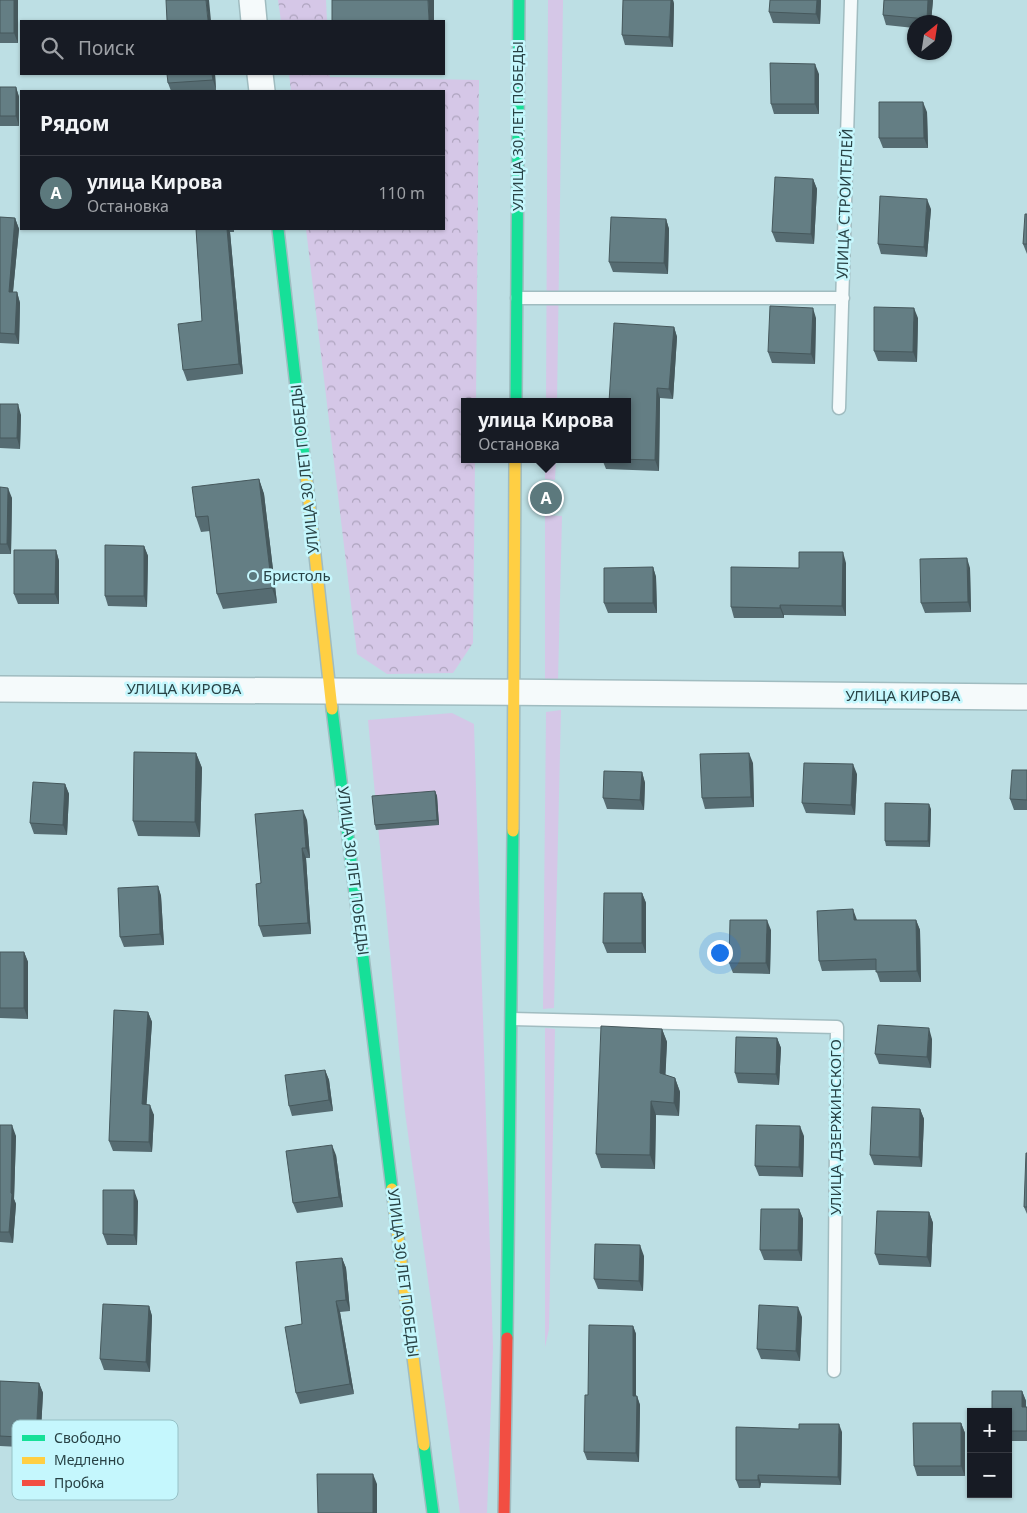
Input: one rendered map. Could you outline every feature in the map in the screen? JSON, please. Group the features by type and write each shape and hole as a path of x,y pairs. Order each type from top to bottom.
{"street":[{"path":"252,0 254,20"},
{"name":"УЛИЦА 30 ЛЕТ ПОБЕДЫ","path":"516,398 519,0"},
{"path":"260,75 262,90"},
{"name":"УЛИЦА 30 ЛЕТ ПОБЕДЫ","path":"278,230 330,689 433,1513"},
{"path":"504,1513 512,1019 515,463"},
{"name":"УЛИЦА КИРОВА","path":"0,689 330,689 514,693 1027,697"}],"lane":[{"name":"УЛИЦА СТРОИТЕЛЕЙ","path":"839,408 851,0"},
{"path":"517,298 843,298"},
{"name":"УЛИЦА ДЗЕРЖИНСКОГО","path":"512,1019 837,1027 834,1371"}],"green space":[{"path":"278,0 326,0 327,20 281,20"},
{"path":"548,0 563,0 557,398 546,398"},
{"path":"289,75 479,80 476,398 461,398 461,463 475,463 473,643 453,673 387,674 357,654 306,230 445,230 445,90 291,90"},
{"path":"545,463 556,463 555,480 545,479"},
{"path":"545,515 562,516 558,681 545,680"},
{"path":"561,710 554,1008 543,1009 546,712"},
{"path":"452,713 474,724 493,1348 487,1513 460,1513 405,1112 368,720"},
{"path":"545,1028 555,1029 549,1329 545,1347"}],"building":[{"path":"0,0 14,0 14,33 0,33"},
{"path":"166,0 206,0 208,20 167,20"},
{"path":"332,0 428,0 429,20 332,20"},
{"path":"623,0 671,0 669,37 622,35"},
{"path":"770,0 817,0 816,14 769,12"},
{"path":"884,0 928,0 927,15 907,15 907,17 883,15"},
{"path":"770,63 815,64 815,104 771,104"},
{"path":"167,75 212,75 213,80 168,83"},
{"path":"0,87 16,87 16,116 0,116"},
{"path":"879,102 923,102 924,138 879,138"},
{"path":"775,177 813,179 811,234 772,232"},
{"path":"880,196 927,199 924,247 878,244"},
{"path":"1025,214 1027,214 1027,244 1023,244"},
{"path":"0,217 15,218 9,292 17,292 15,334 0,333"},
{"path":"611,217 666,219 664,263 609,262"},
{"path":"196,230 227,230 239,364 183,370 178,324 202,321"},
{"path":"770,306 813,308 811,354 768,352"},
{"path":"874,307 914,308 913,352 874,351"},
{"path":"614,323 674,327 669,389 657,388 655,460 631,459 631,398 609,398"},
{"path":"0,404 18,404 17,438 0,438"},
{"path":"259,479 272,588 217,594 208,516 196,517 192,487"},
{"path":"0,487 8,488 7,544 0,544"},
{"path":"105,545 144,546 144,596 105,596"},
{"path":"14,550 56,550 55,594 14,594"},
{"path":"799,552 843,552 842,606 780,605 780,608 731,607 731,567 799,568"},
{"path":"967,558 968,602 921,603 920,559"},
{"path":"653,567 653,603 604,603 604,568"},
{"path":"134,752 196,753 195,822 133,821"},
{"path":"749,753 751,797 702,798 700,754"},
{"path":"804,763 853,764 851,805 802,803"},
{"path":"1012,770 1027,770 1027,800 1010,799"},
{"path":"604,771 642,772 640,800 603,798"},
{"path":"33,782 65,784 63,825 30,823"},
{"path":"435,791 437,820 375,825 372,796"},
{"path":"885,803 929,804 928,841 885,841"},
{"path":"303,810 306,848 302,848 308,923 259,926 256,884 261,883 255,814"},
{"path":"158,886 160,934 120,937 118,888"},
{"path":"604,893 642,893 642,943 603,943"},
{"path":"853,909 854,920 916,920 917,971 876,972 876,959 819,961 817,911"},
{"path":"730,920 767,920 766,963 729,963"},
{"path":"0,952 24,952 24,1008 0,1008"},
{"path":"114,1010 148,1012 142,1104 150,1105 149,1142 109,1141"},
{"path":"878,1025 929,1028 927,1057 875,1054"},
{"path":"601,1026 662,1029 660,1073 675,1078 674,1103 651,1101 650,1155 596,1154"},
{"path":"736,1037 777,1038 776,1074 735,1073"},
{"path":"325,1070 329,1100 289,1106 285,1075"},
{"path":"872,1107 920,1109 919,1157 870,1155"},
{"path":"0,1125 12,1125 12,1194 9,1232 0,1232"},
{"path":"756,1125 800,1126 799,1167 755,1166"},
{"path":"332,1145 339,1197 293,1203 286,1151"},
{"path":"1026,1153 1027,1207 1024,1207"},
{"path":"103,1190 134,1190 134,1235 103,1234"},
{"path":"761,1209 799,1209 798,1250 760,1250"},
{"path":"877,1211 929,1212 927,1257 875,1254"},
{"path":"595,1244 640,1245 639,1281 594,1279"},
{"path":"342,1258 346,1300 336,1301 350,1384 296,1393 285,1327 302,1324 296,1262"},
{"path":"103,1304 149,1306 146,1362 100,1359"},
{"path":"759,1305 798,1307 796,1351 757,1349"},
{"path":"589,1325 633,1326 633,1396 637,1396 636,1453 584,1452 585,1395 588,1395"},
{"path":"0,1381 39,1383 37,1420 12,1420 12,1437 0,1436"},
{"path":"992,1391 1022,1391 1022,1407 1027,1407 1027,1431 1012,1431 1012,1408 992,1408"},
{"path":"913,1423 961,1423 961,1466 914,1466"},
{"path":"799,1424 839,1424 838,1477 758,1475 758,1480 736,1480 736,1427 799,1429"},
{"path":"317,1474 373,1474 373,1513 318,1513"}],"traffic: fast":[{"path":"516,398 519,0"},
{"path":"278,230 306,474"},
{"path":"332,709 392,1189"},
{"path":"507,1338 513,831"},
{"path":"424,1445 433,1513"}],"traffic: slow":[{"path":"513,831 515,463"},
{"path":"306,474 332,709"},
{"path":"392,1189 424,1445"}],"traffic: jam":[{"path":"504,1513 507,1338"}],"place":[{"name":"улица Кирова","path":"546,498"},
{"name":"Бристоль","path":"253,576"}]}
